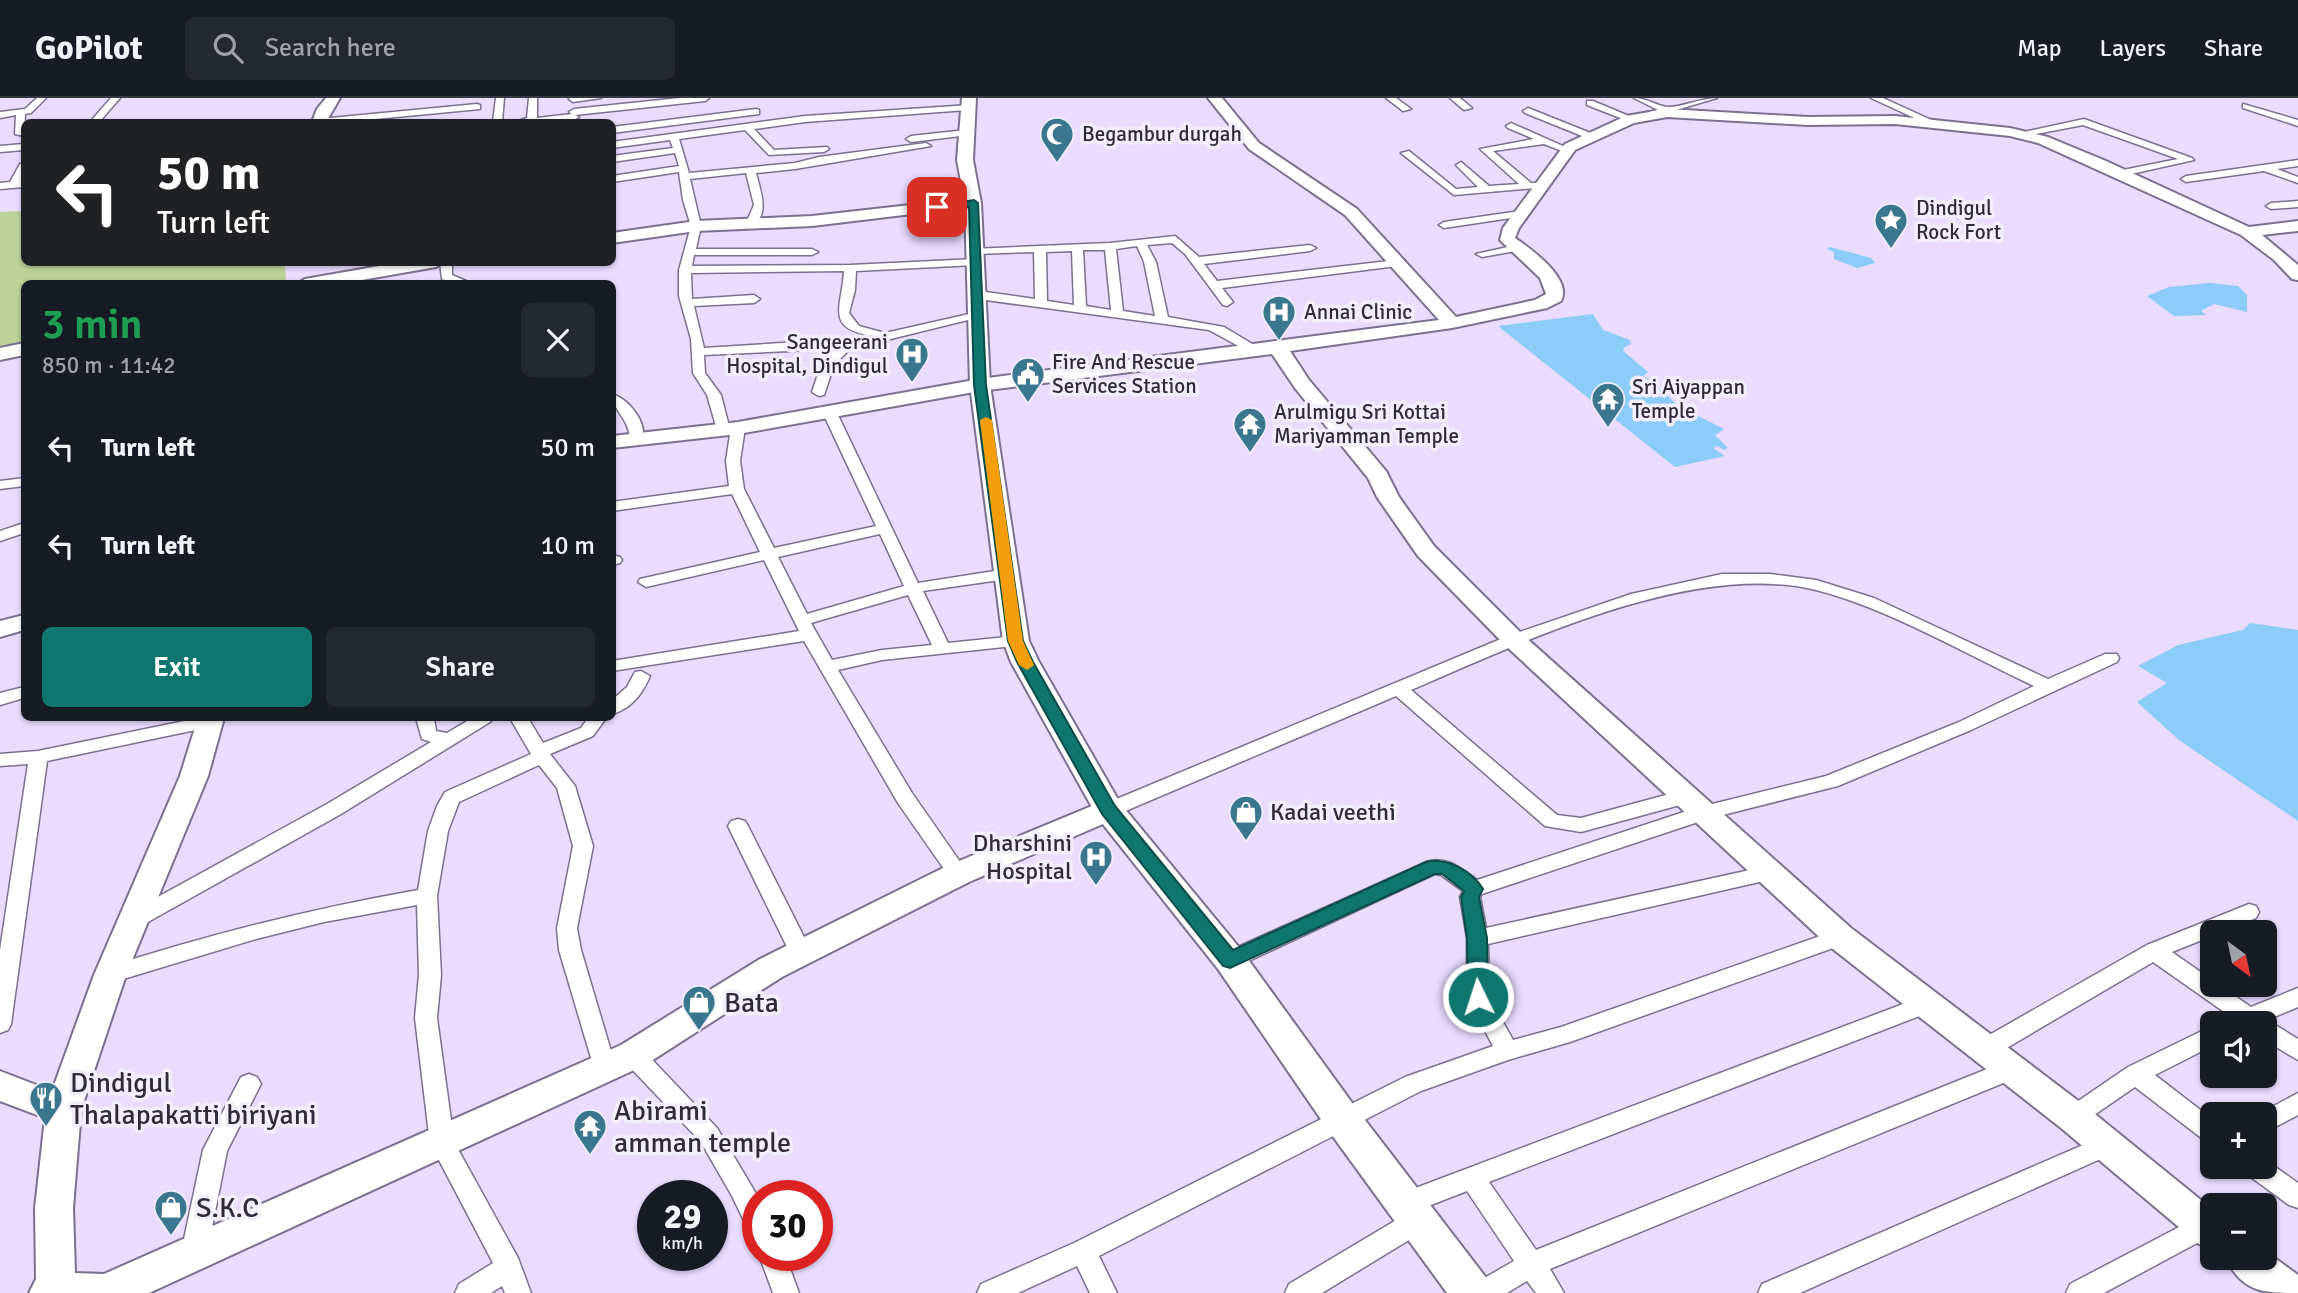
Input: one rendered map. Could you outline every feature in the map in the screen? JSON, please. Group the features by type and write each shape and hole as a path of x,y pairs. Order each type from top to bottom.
{"main road":[{"path":"968,113 965,160 974,203 980,385 1016,641 1025,662 1109,810 1230,960 1342,1119 1472,1293"},
{"path":"0,354 21,350"},
{"path":"54,1292 105,1293"}],"street":[{"path":"0,115 30,109 42,98"},
{"path":"98,119 117,98"},
{"path":"321,119 324,108 333,98"},
{"path":"498,119 500,98"},
{"path":"532,119 533,98"},
{"path":"575,117 573,99 597,98"},
{"path":"554,119 705,98"},
{"path":"1215,98 1254,146 1351,212 1452,323"},
{"path":"1390,98 1406,109"},
{"path":"1454,98 1467,108"},
{"path":"1638,98 1659,112 1808,121 1882,120 2020,134 2057,145 2122,173 2247,232 2280,256 2298,275"},
{"path":"616,442 730,429 980,385 1452,323 1521,309 1555,297 1556,287 1546,274 1507,238 1536,186 1567,150 1590,136 1631,119 1711,98"},
{"path":"1875,98 1935,124"},
{"path":"344,119 477,102 477,118"},
{"path":"1590,103 1631,119"},
{"path":"744,105 778,123"},
{"path":"2246,106 2298,123"},
{"path":"616,144 862,110 968,113"},
{"path":"616,129 756,111"},
{"path":"1528,111 1590,136"},
{"path":"21,112 22,119"},
{"path":"748,128 772,153 813,150 968,113"},
{"path":"2020,134 2084,122 2189,159 2122,173"},
{"path":"1511,126 1567,150"},
{"path":"674,137 696,226 685,270 687,303 697,339 699,373 730,429 737,489 806,627 905,798 958,874"},
{"path":"1536,186 1485,149 1544,141"},
{"path":"616,179 795,166 819,160 926,146"},
{"path":"0,149 21,147"},
{"path":"616,158 678,150"},
{"path":"813,150 819,160"},
{"path":"1406,153 1454,192 1536,186"},
{"path":"2186,179 2298,163"},
{"path":"1461,165 1487,190"},
{"path":"2265,168 2298,180"},
{"path":"750,170 759,205 751,223"},
{"path":"0,186 19,184"},
{"path":"616,237 696,226 812,221 974,203"},
{"path":"2271,206 2298,204"},
{"path":"1444,225 1520,214"},
{"path":"2247,232 2298,226"},
{"path":"685,270 850,268 1175,239 1181,242 1197,261 1227,302"},
{"path":"1140,242 1150,262 1161,320"},
{"path":"1110,246 1117,314"},
{"path":"1077,248 1080,309"},
{"path":"1197,261 1310,248"},
{"path":"1482,254 1517,248"},
{"path":"1040,249 1041,304"},
{"path":"689,252 812,252"},
{"path":"1216,285 1397,263"},
{"path":"300,279 404,266"},
{"path":"446,266 446,277 455,280"},
{"path":"850,268 849,290 843,313 846,320 855,330 885,336"},
{"path":"687,303 754,299"},
{"path":"696,352 802,345 846,346 978,306 1041,304 1220,330 1266,349 1302,384 1378,476 1388,496 1426,551 1514,640 1840,937 2073,1117 2200,1222"},
{"path":"820,392 828,362 834,353 846,346"},
{"path":"616,400 622,403 637,425 637,439"},
{"path":"829,411 942,649"},
{"path":"0,485 21,482"},
{"path":"616,506 737,489"},
{"path":"646,582 886,528"},
{"path":"0,536 21,529"},
{"path":"616,665 806,627 914,588 1007,575"},
{"path":"105,1293 619,1061 771,968 958,874 1514,640 1637,597 1722,579 1770,579 1816,585 1868,601 2048,686"},
{"path":"0,629 21,623"},
{"path":"830,666 882,655 1016,641"},
{"path":"1398,688 1552,821 1581,825 1831,781 2111,658"},
{"path":"616,705 631,694 641,676"},
{"path":"0,699 21,695"},
{"path":"0,760 38,757 201,721"},
{"path":"54,1292 54,1208 63,1110 110,975 194,776 209,721"},
{"path":"426,721 428,736 449,739"},
{"path":"132,921 334,809 479,721"},
{"path":"521,721 540,753 566,786 583,846 567,928 570,950 619,1061 709,1135 742,1190"},
{"path":"518,1293 509,1267 442,1143 426,1018 430,975 427,896 446,804 452,797 587,732 595,721"},
{"path":"0,1024 38,757"},
{"path":"1507,1051 1478,997 1477,938 1470,897 1474,889 1694,805"},
{"path":"738,827 801,953"},
{"path":"1230,960 1433,867 1446,868 1474,889"},
{"path":"1477,938 1768,873"},
{"path":"110,975 256,931 324,914 427,896"},
{"path":"1985,1049 2154,951 2249,912"},
{"path":"990,1293 1083,1251 1413,1084 1507,1051 1562,1036 1840,937"},
{"path":"2154,951 2235,1011"},
{"path":"2273,1011 2298,997"},
{"path":"1298,1293 1412,1212 1471,1177 1927,1004"},
{"path":"2277,1038 2298,1051"},
{"path":"2073,1117 2136,1074 2200,1041"},
{"path":"1483,1293 1530,1265 2010,1070"},
{"path":"2136,1074 2200,1124"},
{"path":"194,1254 215,1150 249,1084"},
{"path":"0,1086 63,1110"},
{"path":"2277,1115 2298,1103"},
{"path":"1770,1293 2106,1146"},
{"path":"1471,1177 1551,1293"},
{"path":"2274,1179 2298,1197"},
{"path":"2079,1293 2200,1233"},
{"path":"1083,1251 1104,1293"},
{"path":"468,1293 509,1267"},
{"path":"2263,1270 2292,1289"},
{"path":"778,1271 786,1293"}],"green space":[{"path":"21,211 21,266 285,266 286,280 21,280 21,344 0,349 0,212"}],"water":[{"path":"1830,247 1871,258 1875,263 1857,268 1834,259 1834,252 1827,249"},
{"path":"2209,283 2238,286 2247,295 2247,312 2214,304 2201,311 2206,315 2174,316 2147,296 2169,287"},
{"path":"1593,314 1603,330 1630,340 1631,344 1623,351 1648,372 1643,376 1653,381 1678,406 1724,429 1715,435 1728,448 1713,448 1725,456 1675,467 1498,326"},
{"path":"2250,623 2298,630 2298,821 2179,740 2137,702 2167,683 2138,666 2178,645 2243,630"}],"slow traffic":[{"path":"986,420 1016,641 1027,665"}],"place":[{"name":"Begambur durgah","path":"1057,164"},
{"name":"Dindigul Rock Fort","path":"1891,250"},
{"name":"Annai Clinic","path":"1279,342"},
{"name":"Sangeerani Hospital, Dindigul","path":"912,384"},
{"name":"Fire And Rescue Services Station","path":"1028,404"},
{"name":"Sri Aiyappan Temple","path":"1608,429"},
{"name":"Arulmigu Sri Kottai Mariyamman Temple","path":"1250,454"},
{"name":"Kadai veethi","path":"1246,842"},
{"name":"Dharshini Hospital","path":"1096,887"},
{"name":"Bata","path":"699,1032"},
{"name":"Dindigul Thalapakatti biriyani","path":"46,1128"},
{"name":"Abirami amman temple","path":"590,1156"},
{"name":"S.K.C","path":"171,1237"}],"route":[{"path":"937,207 974,203 980,385 993,459 1016,641 1025,662 1109,810 1230,960 1441,865 1474,889 1470,897 1477,938 1478,997"}]}
